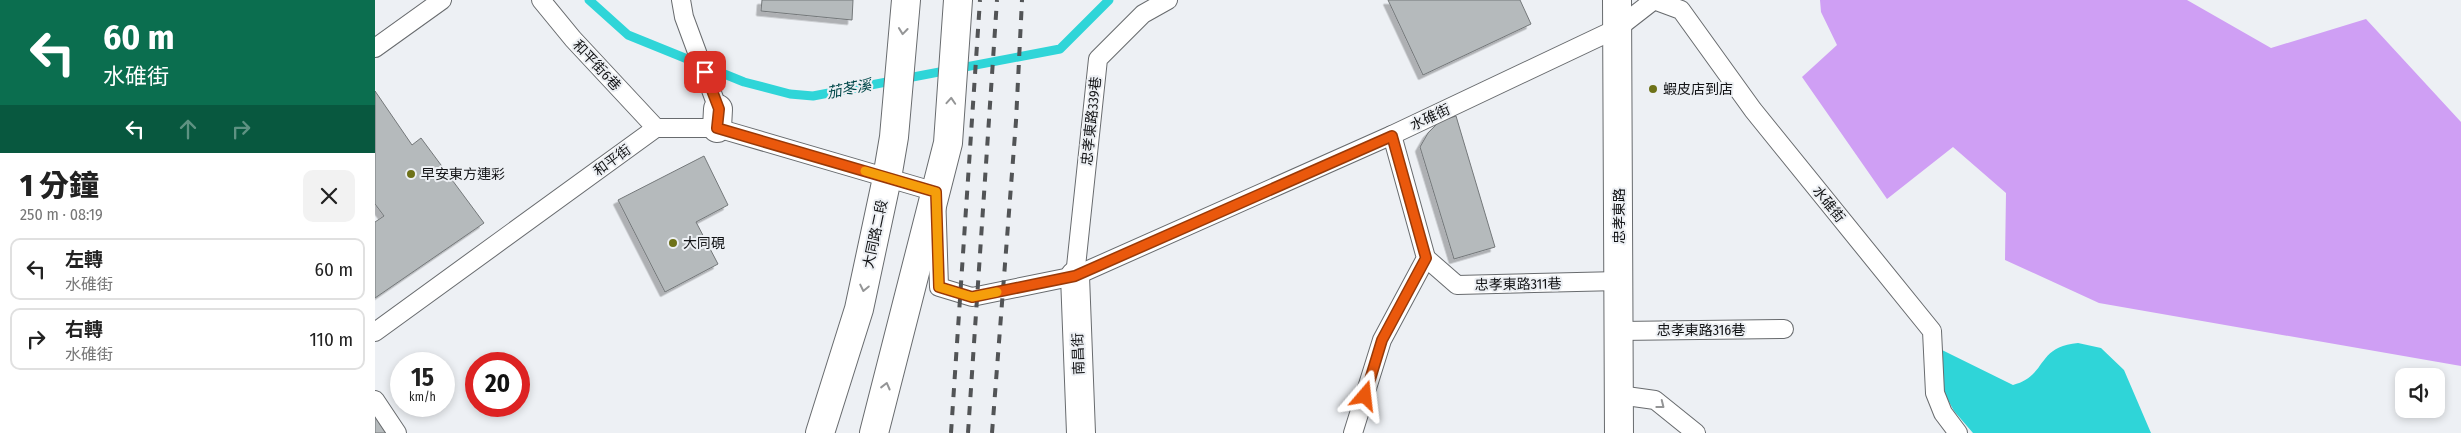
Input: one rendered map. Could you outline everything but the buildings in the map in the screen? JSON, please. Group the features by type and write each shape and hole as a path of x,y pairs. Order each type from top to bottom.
{"main road":[{"name":"大同路二段","path":"820,433 859,309 887,178 895,137 906,0"},
{"path":"874,433 949,143 958,0"},
{"name":"忠孝東路","path":"1617,0 1619,433"},
{"name":"南昌街","path":"1075,276 1081,433"}],"lane":[{"path":"375,48 442,0"},
{"name":"和平街6巷","path":"541,0 573,39 656,128"},
{"name":"忠孝東路339巷","path":"1075,276 1098,60 1143,14 1168,0"},
{"name":"水碓街","path":"936,192 939,287 972,297 1075,276 1392,136 1618,28 1654,0 1681,10 1753,110 1932,331 1935,393 1943,413 1958,433"},
{"path":"682,9 718,118"},
{"path":"656,128 718,118 887,178 936,192"},
{"name":"和平街","path":"375,332 656,128"},
{"path":"1353,433 1382,340 1426,258 1392,136"},
{"name":"忠孝東路311巷","path":"1426,258 1457,285 1619,281"},
{"name":"忠孝東路316巷","path":"1619,331 1784,329"},
{"path":"1619,395 1655,400 1695,433"},
{"path":"375,400 397,433"}],"shaded area":[{"path":"1820,0 2187,0 2271,48 2366,19 2461,122 2461,366 2099,303 2005,260 2006,193 1953,147 1887,199 1802,77 1837,45 1821,12"}],"water":[{"path":"2078,343 2101,348 2124,370 2151,433 1973,433 1954,411 1943,391 1942,350 2013,385 2024,381 2032,375 2055,350"}],"waterway":[{"name":"茄苳溪","path":"589,0 628,35 744,82 790,94 813,96 1060,49 1109,0"}],"railway":[{"path":"951,433 980,0"},
{"path":"968,433 997,0"},
{"path":"992,433 1016,121 1022,0"}],"slow traffic":[{"path":"865,171 936,192 939,287 972,297 997,292"}],"place":[{"name":"蝦皮店到店","path":"1653,89"},
{"name":"早安東方連彩","path":"411,174"},
{"name":"大同硯","path":"673,243"}],"route":[{"path":"705,72 719,109 717,128 936,192 939,287 972,297 1075,276 1107,260 1392,136 1426,258 1382,340 1365,396"}]}
